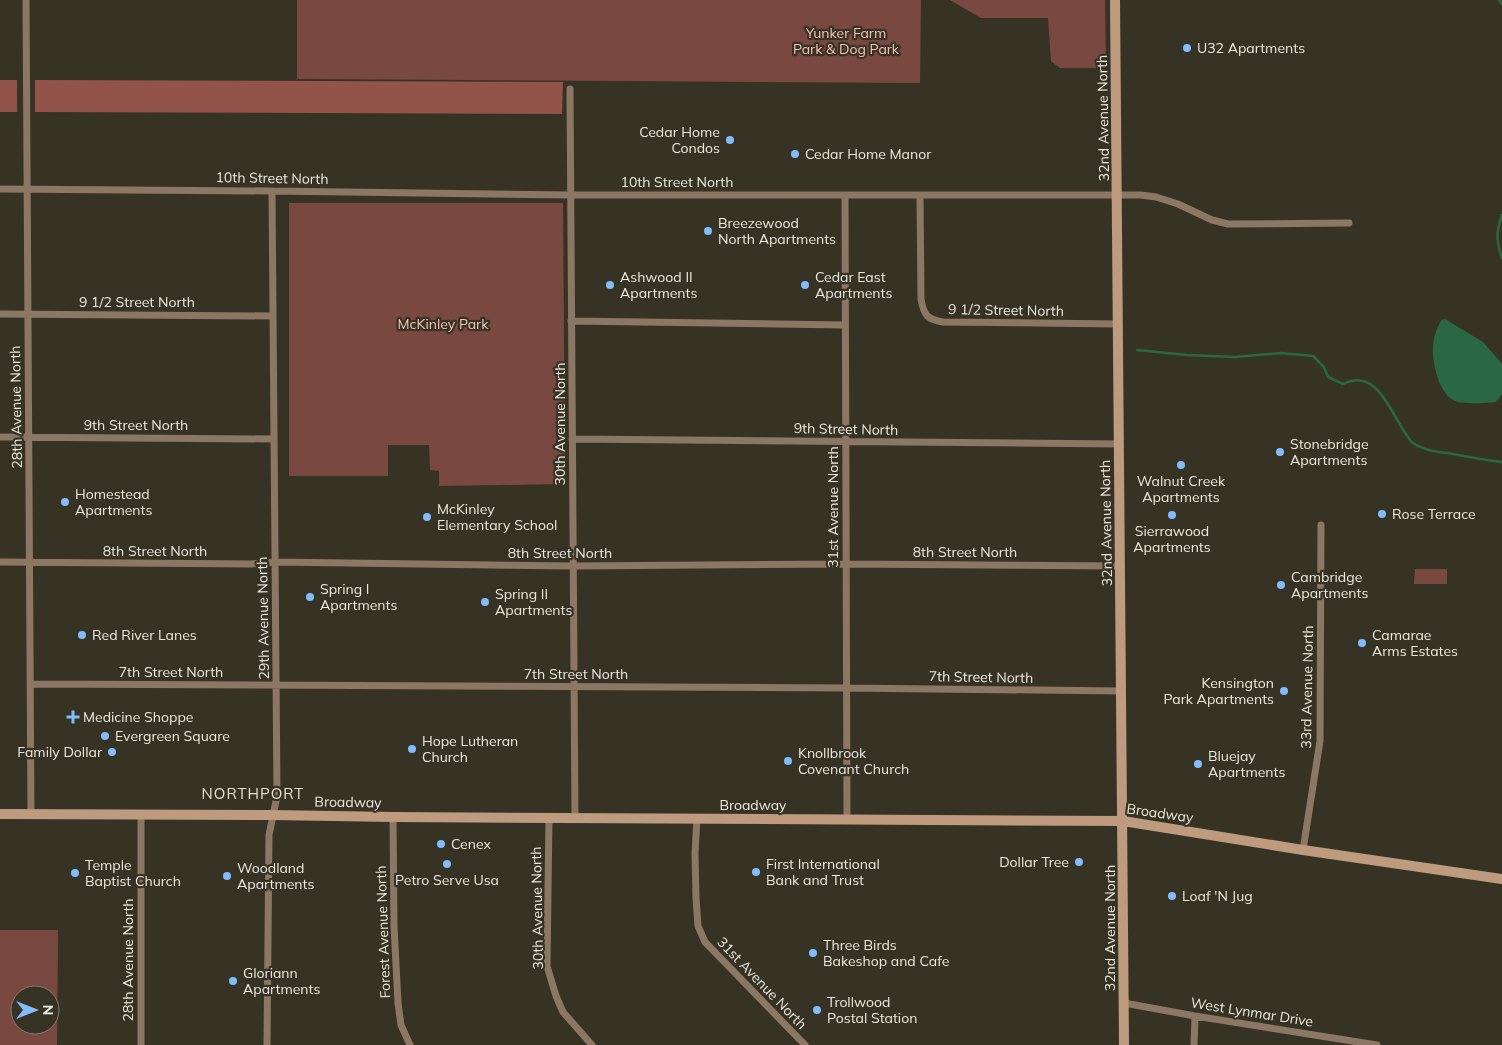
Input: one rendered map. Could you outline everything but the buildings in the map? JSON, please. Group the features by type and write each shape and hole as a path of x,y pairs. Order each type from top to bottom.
{"street":[{"name":"28th Avenue North","path":"26,0 31,814"},
{"name":"32nd Avenue North","path":"1115,0 1124,1045"},
{"name":"30th Avenue North","path":"570,89 575,818"},
{"name":"10th Street North","path":"0,189 571,195 1156,196 1212,220 1228,224 1349,223"},
{"name":"29th Avenue North","path":"267,1045 269,836 276,796 272,191"},
{"name":"31st Avenue North","path":"845,195 847,819"},
{"name":"9 1/2 Street North","path":"920,195 921,299 923,312 931,320 943,322 1118,324"},
{"name":"9 1/2 Street North","path":"0,314 273,316"},
{"path":"572,322 844,325"},
{"name":"9th Street North","path":"0,437 273,439"},
{"name":"9th Street North","path":"572,439 1119,444"},
{"name":"33rd Avenue North","path":"1303,850 1321,733 1321,525"},
{"name":"8th Street North","path":"0,562 241,564 275,562 573,566 846,564 1120,566"},
{"name":"7th Street North","path":"31,684 1121,691"},
{"name":"Broadway","path":"0,814 1123,821 1502,879"},
{"name":"28th Avenue North","path":"141,815 141,1045"},
{"name":"Forest Avenue North","path":"393,817 394,926 398,1002 401,1025 410,1045"},
{"name":"30th Avenue North","path":"549,818 547,966 563,1012 592,1045"},
{"name":"31st Avenue North","path":"697,818 695,853 696,911 698,926 705,942 805,1045"},
{"name":"West Lynmar Drive","path":"1124,1003 1377,1045"},
{"path":"1194,1045 1195,1016"}],"green space":[{"name":"Yunker Farm Park & Dog Park","path":"297,0 921,0 920,83 297,79"},
{"path":"950,0 1105,0 1106,68 1060,68 1051,61 1048,18 981,18"},
{"name":"McKinley Park","path":"289,203 563,203 565,484 439,486 439,471 430,470 429,445 388,445 388,476 289,476"},
{"path":"1415,569 1447,569 1447,584 1414,584"},
{"path":"0,930 58,930 58,985 10,985 10,1035 57,1035 57,1045 0,1045"}],"shaded area":[{"path":"0,80 17,80 17,112 0,112"},
{"path":"35,80 563,82 562,114 35,112"},
{"path":"1445,319 1483,342 1502,364 1502,394 1496,402 1457,402 1447,395 1443,389 1436,372 1433,346 1435,334 1441,320"}],"waterway":[{"path":"1499,0 1502,4"},
{"path":"1502,215 1498,237 1502,258"},
{"path":"1137,350 1235,357 1281,353 1313,356 1324,367 1328,377 1343,384 1355,380 1365,382 1374,387 1388,404 1410,440 1417,446 1432,451 1502,462"}],"place":[{"name":"U32 Apartments","path":"1187,48"},
{"name":"Cedar Home Condos","path":"730,140"},
{"name":"Cedar Home Manor","path":"795,154"},
{"name":"Breezewood North Apartments","path":"708,231"},
{"name":"Ashwood II Apartments","path":"610,285"},
{"name":"Cedar East Apartments","path":"805,285"},
{"name":"Stonebridge Apartments","path":"1280,452"},
{"name":"Walnut Creek Apartments","path":"1181,465"},
{"name":"Homestead Apartments","path":"65,502"},
{"name":"Rose Terrace","path":"1382,514"},
{"name":"Sierrawood Apartments","path":"1172,515"},
{"name":"McKinley Elementary School","path":"427,517"},
{"name":"Cambridge Apartments","path":"1281,585"},
{"name":"Spring I Apartments","path":"310,597"},
{"name":"Spring II Apartments","path":"485,602"},
{"name":"Red River Lanes","path":"82,635"},
{"name":"Camarae Arms Estates","path":"1362,643"},
{"name":"Kensington Park Apartments","path":"1284,691"},
{"name":"Medicine Shoppe","path":"73,717"},
{"name":"Evergreen Square","path":"105,736"},
{"name":"Hope Lutheran Church","path":"412,749"},
{"name":"Family Dollar","path":"112,752"},
{"name":"Knollbrook Covenant Church","path":"788,761"},
{"name":"Bluejay Apartments","path":"1198,764"},
{"name":"Cenex","path":"441,844"},
{"name":"Dollar Tree","path":"1079,862"},
{"name":"Petro Serve Usa","path":"447,864"},
{"name":"First International Bank and Trust","path":"756,872"},
{"name":"Temple Baptist Church","path":"75,873"},
{"name":"Woodland Apartments","path":"227,876"},
{"name":"Loaf 'N Jug","path":"1172,896"},
{"name":"Three Birds Bakeshop and Cafe","path":"813,953"},
{"name":"Gloriann Apartments","path":"233,981"},
{"name":"Trollwood Postal Station","path":"817,1010"}],"district":[{"name":"NORTHPORT","path":"253,793"}]}
